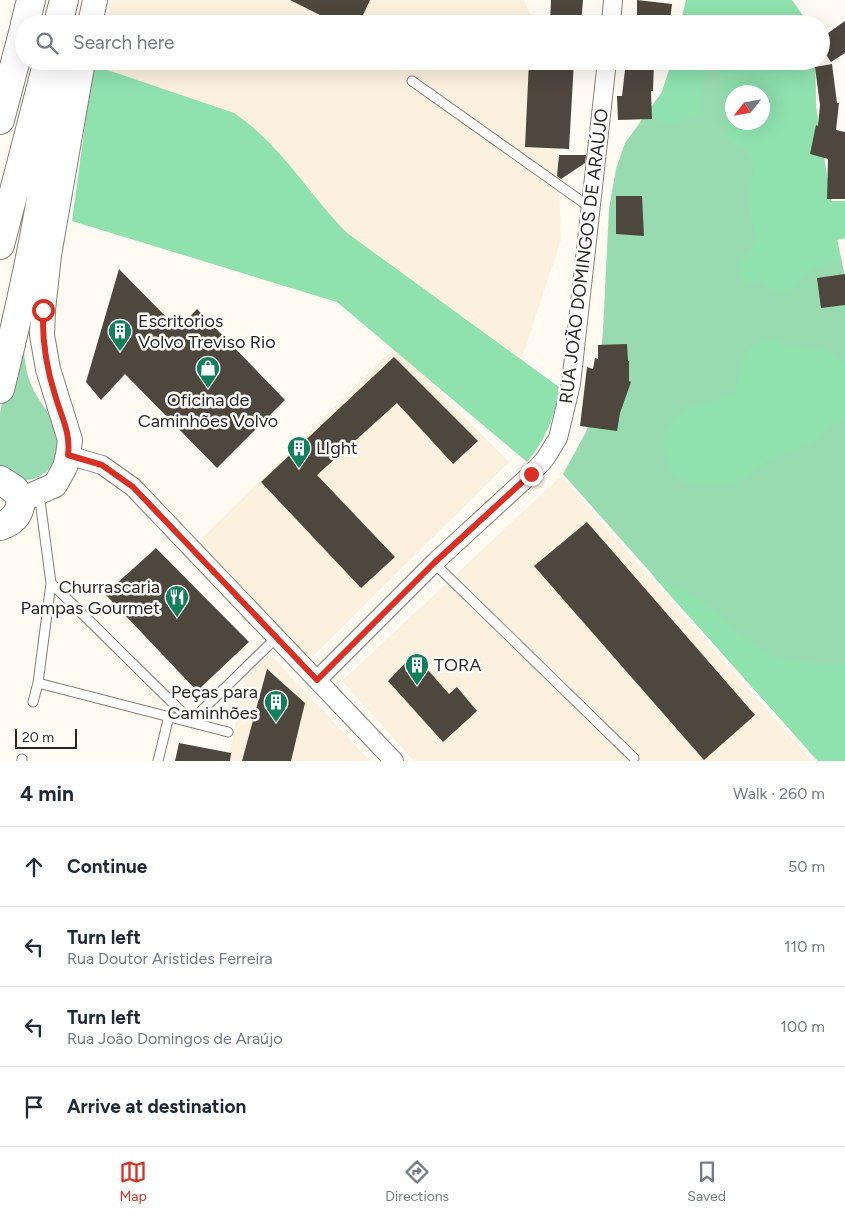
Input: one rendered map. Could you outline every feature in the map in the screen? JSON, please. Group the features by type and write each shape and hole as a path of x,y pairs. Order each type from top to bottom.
{"highway":[{"path":"28,15 32,0"},
{"path":"2,107 15,62"},
{"path":"0,245 46,70"},
{"path":"0,389 22,302 48,158 57,70"},
{"path":"0,480 30,497 18,514 1,529"}],"main road":[{"path":"92,15 95,0"},
{"path":"30,497 54,485 65,467 70,440 48,369 42,335 48,255 81,70"}],"street":[{"path":"612,15 613,0"},
{"name":"RUA JOÃO DOMINGOS DE ARAÚJO","path":"317,680 434,563 531,474 545,459 558,438 570,384 592,208 606,70"},
{"path":"68,455 102,465 133,487 394,761"}],"lane":[{"path":"412,80 592,208"},
{"path":"30,497 51,583 38,683 33,702"},
{"path":"434,563 634,758"},
{"path":"51,583 191,721"},
{"path":"191,721 276,638"},
{"path":"38,683 228,732"},
{"path":"158,761 169,716"}],"shaded area":[{"path":"112,0 524,0 531,15 108,15"},
{"path":"95,70 555,70 561,240 522,358 94,72"},
{"name":"LIght","path":"395,347 509,462 310,659 196,544"},
{"path":"561,476 812,761 414,761 342,681"},
{"path":"269,653 370,761 228,761 245,677"}],"green space":[{"path":"686,0 792,0 803,15 682,15"},
{"path":"92,70 108,70 234,113 267,140 347,233 559,387 549,427 527,462 337,302 72,221"},
{"path":"669,70 815,70 816,107 831,201 845,201 845,238 837,240 845,276 845,761 818,761 563,474 586,432 596,400 603,331 609,208 616,169 625,143 662,92"},
{"path":"669,70 709,70 702,88 698,112 693,118 672,122 655,120 648,115 662,92"},
{"path":"711,70 815,70 816,107 831,201 845,201 845,238 837,240 842,262 829,263 817,267 807,273 793,289 788,291 778,292 757,281 747,284 739,271 739,266 752,248 755,238 749,208 754,168 749,154 742,147 729,140 727,130 770,130 770,85 725,85 725,99 721,80 716,73"},
{"path":"24,297 26,369 34,391 57,429 60,441 58,453 53,463 38,477 29,480 10,475 0,466 0,413"},
{"path":"767,338 778,340 787,346 804,346 814,351 825,349 845,363 845,419 833,425 811,443 767,461 735,484 691,484 682,481 669,467 663,444 664,433 670,422 687,408 735,395 742,361 751,348"},
{"path":"653,576 702,601 743,636 772,655 798,662 845,663 845,761 818,761"}],"building":[{"path":"290,0 370,0 363,15 320,15"},
{"path":"551,0 583,0 582,15 550,15"},
{"path":"637,0 672,4 671,15 637,15"},
{"path":"845,21 845,53 831,62 830,60 830,32"},
{"path":"830,64 832,64 837,103 839,103 836,130 845,132 845,199 827,199 828,159 810,154 816,125 818,126 820,105 815,70 830,70"},
{"path":"529,70 573,70 569,149 525,147"},
{"path":"625,70 654,70 653,91 651,91 652,119 618,120 617,96 622,96"},
{"path":"559,155 586,155 585,163 561,179 557,176"},
{"path":"616,196 642,196 644,236 616,234"},
{"name":"Oficina de Caminhões Volvo","path":"119,269 178,329 197,309 285,400 217,468 125,374 101,400 86,382"},
{"path":"845,274 845,305 821,308 817,278"},
{"path":"627,344 629,381 631,382 620,413 617,431 580,426 587,367 593,369 595,358 598,359 598,345"},
{"name":"LIght","path":"394,357 478,441 453,464 397,403 317,475 395,557 361,588 261,482"},
{"path":"587,522 755,715 704,760 534,566"},
{"name":"Churrascaria Pampas Gourmet","path":"156,548 249,642 197,691 105,594"},
{"path":"414,654 449,694 457,687 477,711 443,742 388,681"},
{"name":"Peças para Caminhões","path":"267,669 305,703 291,761 242,761"},
{"path":"179,743 231,753 230,761 175,761"}],"place":[{"name":"Escritorios Volvo Treviso Rio","path":"120,352"},
{"name":"Oficina de Caminhões Volvo","path":"208,389"},
{"name":"LIght","path":"299,469"},
{"name":"Churrascaria Pampas Gourmet","path":"177,618"},
{"name":"TORA","path":"417,686"},
{"name":"Peças para Caminhões","path":"276,723"}],"route":[{"path":"43,310 42,335 48,369 70,440 68,455 102,465 133,487 317,680 434,563 531,474"}]}
